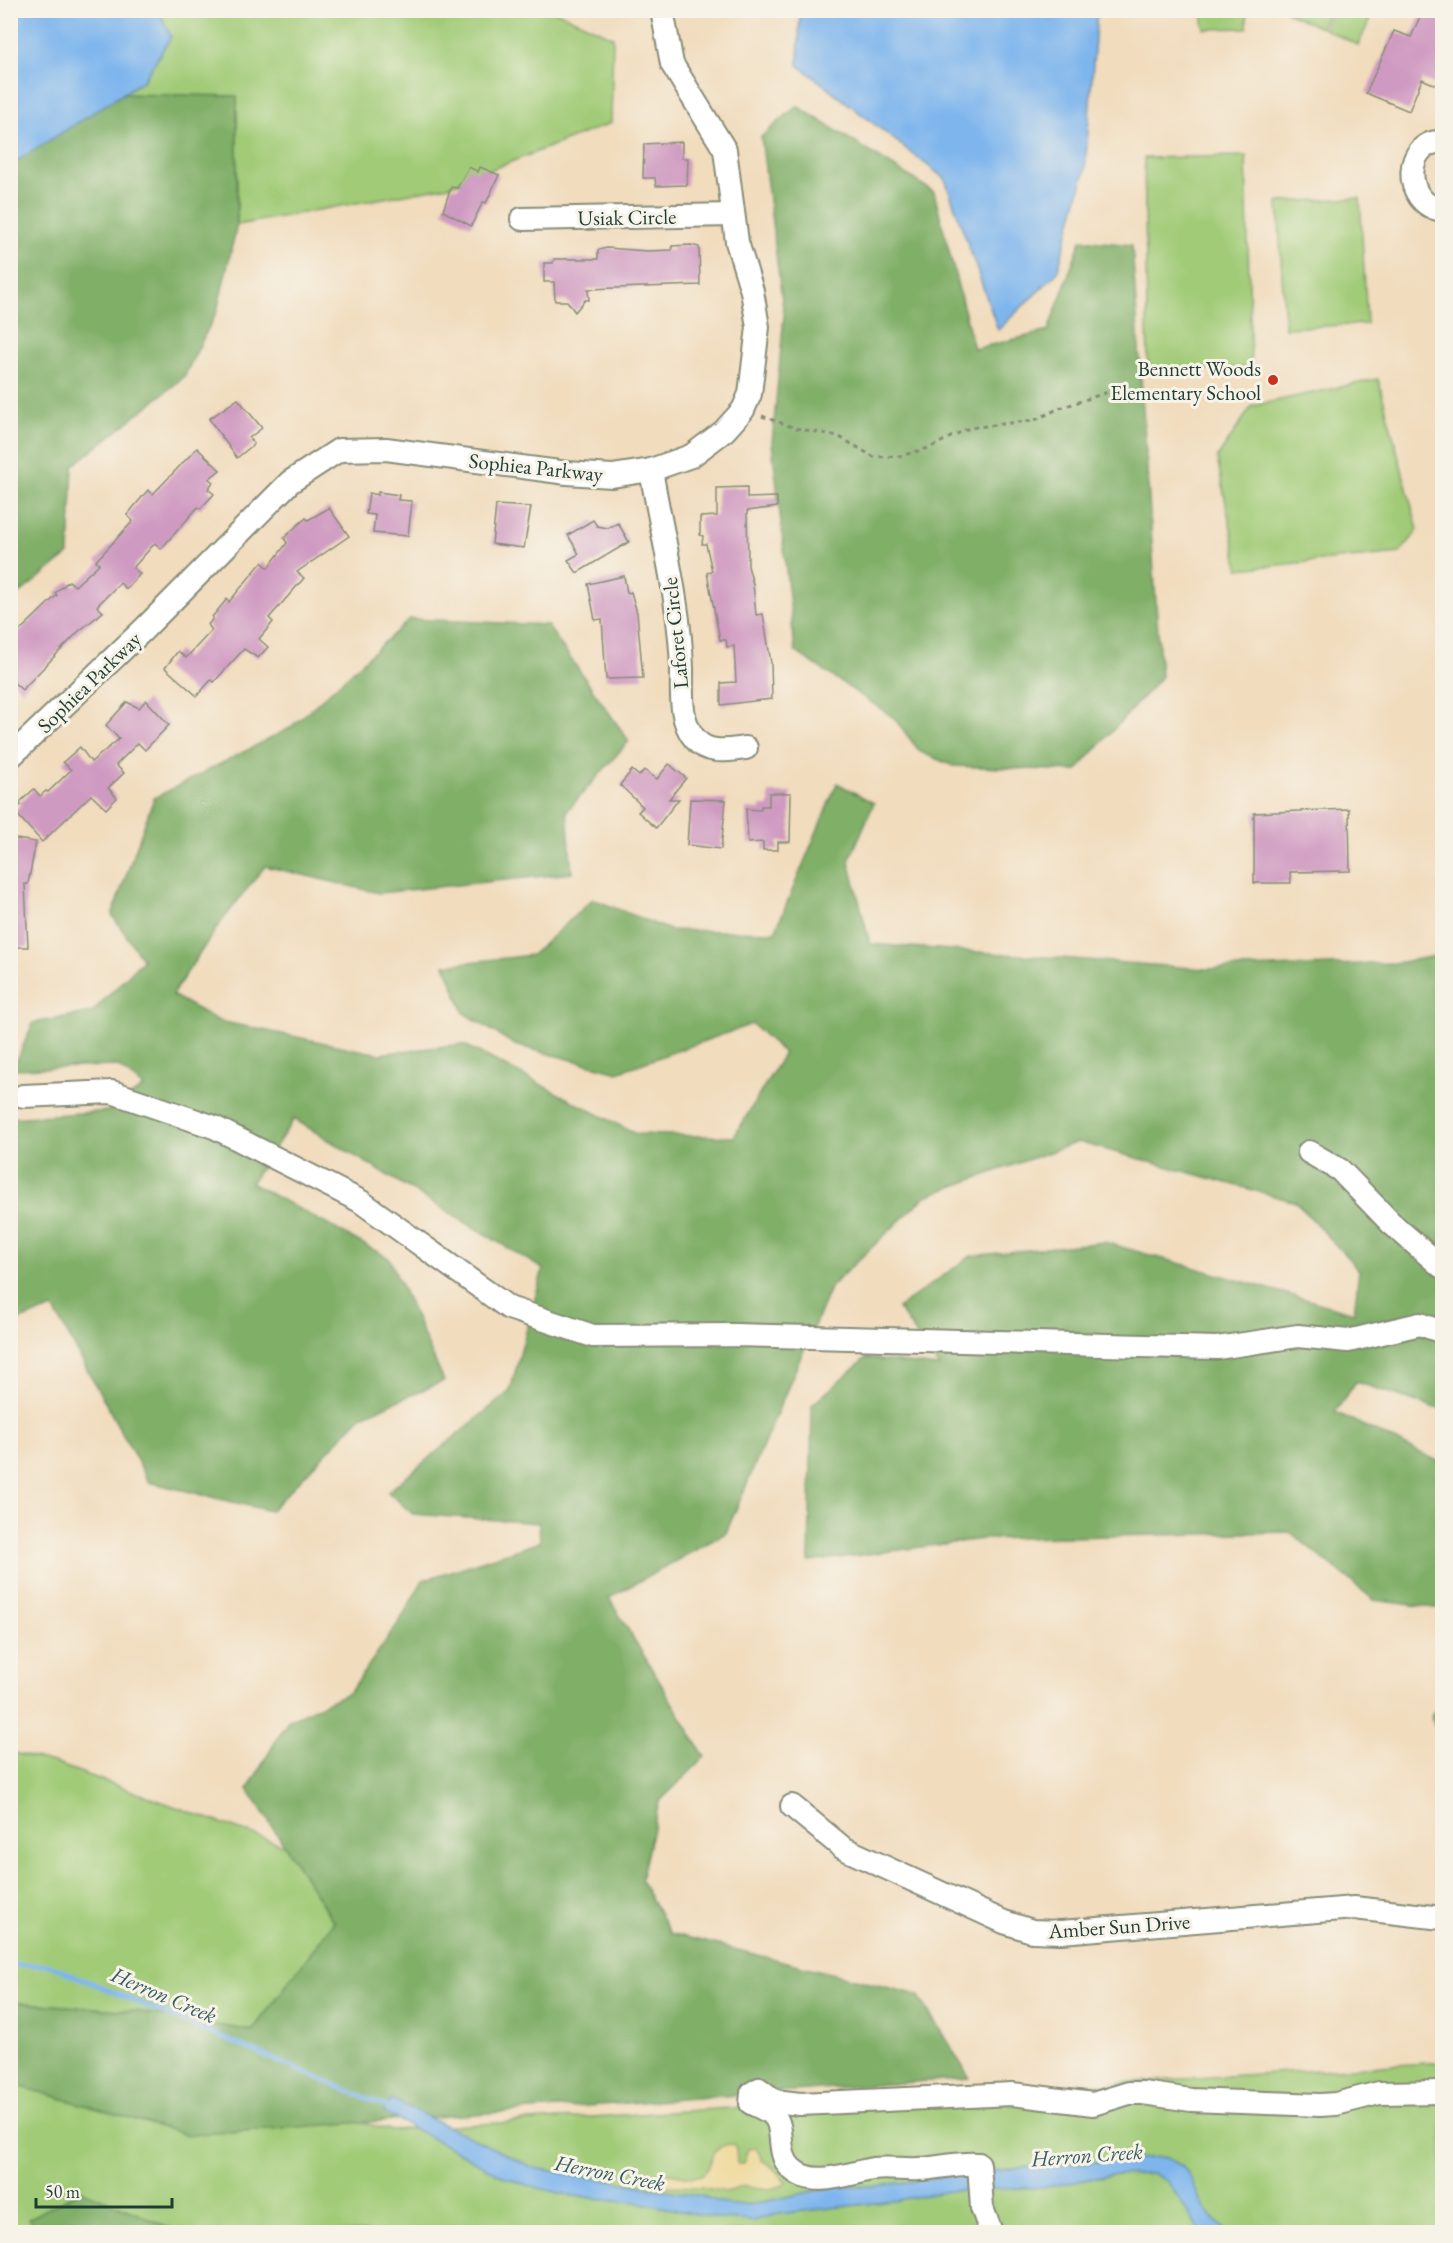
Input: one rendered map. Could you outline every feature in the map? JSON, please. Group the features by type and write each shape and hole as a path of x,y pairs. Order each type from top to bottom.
{"street":[{"name":"Sophiea Parkway","path":"10,757 144,629 290,482 339,450 386,449 567,473 612,476 651,470 691,456 724,431 743,410 750,394 758,327 752,291 736,242 725,150 672,64 662,10"},
{"path":"1443,142 1437,142 1422,150 1415,160 1412,172 1414,189 1420,199 1434,209 1443,210"},
{"name":"Usiak Circle","path":"522,219 733,215"},
{"name":"Laforet Circle","path":"651,470 680,635 686,725 695,740 705,748 718,751 746,748"},
{"path":"23,1096 112,1092 214,1127 360,1201 509,1308 593,1336 736,1335 1217,1348 1298,1336 1348,1341 1420,1324 1443,1332"},
{"path":"1309,1152 1340,1170 1392,1224 1443,1267"},
{"name":"Amber Sun Drive","path":"792,1806 843,1848 1004,1922 1032,1931 1061,1932 1354,1908 1443,1918"},
{"path":"991,2232 981,2199 979,2164 967,2163 922,2169 873,2169 842,2176 803,2175 791,2169 783,2154 775,2116 751,2103 750,2097 759,2090 775,2101 800,2104 1012,2094 1093,2104 1129,2093 1143,2093 1191,2100 1320,2105 1336,2104 1379,2093 1443,2091"}],"path":[{"path":"743,410 795,428 838,436 874,457 900,456 929,448 969,428 1035,420 1046,413 1111,391"}],"green space":[{"path":"18,10 107,94 237,96 237,225 217,311 184,377 73,466 69,554 11,600 10,11"},
{"path":"1329,10 1321,28 1287,11"},
{"path":"106,11 555,11 613,37 611,123 449,186 237,225 237,96 107,94"},
{"path":"1202,11 1247,11 1247,28 1204,29"},
{"path":"1332,11 1348,11 1370,20 1358,45 1324,29"},
{"path":"797,106 934,192 974,349 1048,331 1081,240 1132,245 1161,677 1076,771 953,766 920,752 894,718 795,651 772,443 784,316 761,137"},
{"path":"1246,156 1251,368 1148,370 1144,158"},
{"path":"1360,198 1367,324 1285,328 1278,202"},
{"path":"1378,379 1418,530 1400,553 1239,569 1217,458 1252,406"},
{"path":"410,619 547,625 629,741 567,811 572,873 379,893 265,866 218,926 172,995 219,1021 379,1054 463,1044 636,1134 734,1137 784,1053 752,1024 618,1072 515,1045 464,1013 445,965 532,955 593,899 670,930 775,932 837,783 874,803 849,861 870,944 1206,969 1396,963 1442,955 1442,1410 1356,1382 1335,1412 1442,1463 1442,1609 1374,1600 1290,1532 982,1539 809,1562 812,1405 866,1358 939,1367 898,1308 971,1256 1104,1242 1354,1313 1359,1270 1296,1202 1078,1142 926,1196 831,1286 726,1533 609,1598 705,1757 659,1802 641,1880 670,1933 918,1995 970,2078 188,2135 11,2084 11,2002 134,2011 252,2031 334,1922 248,1789 288,1720 350,1692 399,1622 423,1580 540,1542 539,1523 413,1514 388,1492 510,1391 543,1269 294,1119 251,1183 389,1258 444,1381 362,1416 270,1511 149,1482 53,1308 11,1323 11,1118 108,1111 144,1087 117,1066 13,1069 33,1023 92,1012 143,960 112,915 154,798 290,728"},
{"path":"1442,1699 1442,1745 1431,1716"},
{"path":"10,1752 57,1764 285,1846 334,1922 252,2031 134,2011 11,2002"},
{"path":"11,2031 390,2130 1442,2062 1442,2232 11,2232"},
{"path":"81,2190 180,2232 39,2232 29,2219"}],"sand":[{"path":"733,2144 736,2148 737,2163 743,2163 748,2149 756,2148 762,2159 775,2169 786,2183 770,2189 745,2186 726,2192 701,2187 664,2186 658,2182 659,2174 664,2173 690,2177 701,2175 708,2168 719,2148"}],"water":[{"path":"11,10 159,11 171,37 143,81 11,165"},
{"path":"800,11 1097,11 1085,170 1057,273 998,330 945,179 798,65"},
{"path":"391,2099 534,2168 701,2196 730,2205 754,2204 837,2186 876,2186 1015,2168 1163,2157 1184,2168 1205,2209 1227,2232 1201,2232 1168,2182 1154,2174 1111,2175 1046,2187 950,2191 893,2201 778,2214 753,2221 723,2219 636,2202 572,2196 504,2177 383,2112"}],"building":[{"path":"1423,10 1443,10 1443,88 1422,79 1409,111 1366,93 1394,31 1411,37"},
{"path":"682,142 682,158 688,158 687,185 656,186 655,178 643,178 644,144"},
{"path":"469,167 478,172 480,167 499,175 486,203 483,202 471,226 443,211 451,187 457,188"},
{"path":"672,246 699,247 700,285 588,289 589,300 585,300 575,312 567,301 555,301 554,282 544,282 544,263 553,263 554,259 598,259 598,250 607,248 647,251 672,250"},
{"path":"238,399 262,428 249,438 254,444 237,458 209,419"},
{"path":"197,448 220,470 209,479 213,482 208,489 214,494 200,509 198,507 161,549 155,543 133,568 140,574 126,589 120,583 97,606 103,612 79,631 22,690 10,679 10,640 69,581 75,586 99,564 96,561 133,521 127,515 148,490 153,494"},
{"path":"747,487 747,498 777,497 777,507 747,511 748,566 753,584 756,615 763,614 771,663 772,699 721,705 721,683 736,682 734,646 727,647 726,640 720,640 707,573 712,571 706,544 702,544 703,536 700,535 700,517 717,516 717,488"},
{"path":"378,492 399,495 398,500 412,501 408,536 373,533 375,515 366,514 369,493 378,495"},
{"path":"496,505 531,507 524,548 492,544"},
{"path":"329,508 349,536 297,572 304,578 269,618 273,622 259,639 268,647 258,658 244,649 214,682 211,680 197,696 165,668 178,651 186,658 212,630 208,625 212,617 227,599 229,602 262,562 268,568 287,543 284,538 291,531 306,518 308,520"},
{"path":"593,520 597,526 608,528 618,523 629,542 577,573 568,560 579,554 568,535"},
{"path":"624,576 627,593 631,592 637,613 643,678 606,679 602,619 595,620 588,584"},
{"path":"146,700 169,725 145,750 138,743 116,765 124,773 108,788 117,798 106,809 91,795 42,842 14,811 21,805 19,803 34,789 40,796 48,792 71,770 63,762 80,747 91,762 119,739 106,725 127,702 139,708"},
{"path":"669,764 686,778 669,799 679,799 656,828 638,812 643,807 620,785 632,770 639,776 644,770 657,779"},
{"path":"769,793 791,793 790,842 778,842 778,850 763,850 763,842 748,843 746,809 761,810 761,806 769,806"},
{"path":"690,799 726,800 721,849 687,845"},
{"path":"1349,809 1350,871 1290,872 1291,883 1254,883 1254,813"},
{"path":"10,838 36,842 28,884 25,884 28,947 10,947"}],"waterway":[{"name":"Herron Creek","path":"10,1965 49,1965 392,2109"}],"place":[{"name":"Bennett Woods Elementary School","path":"1273,380"}]}
